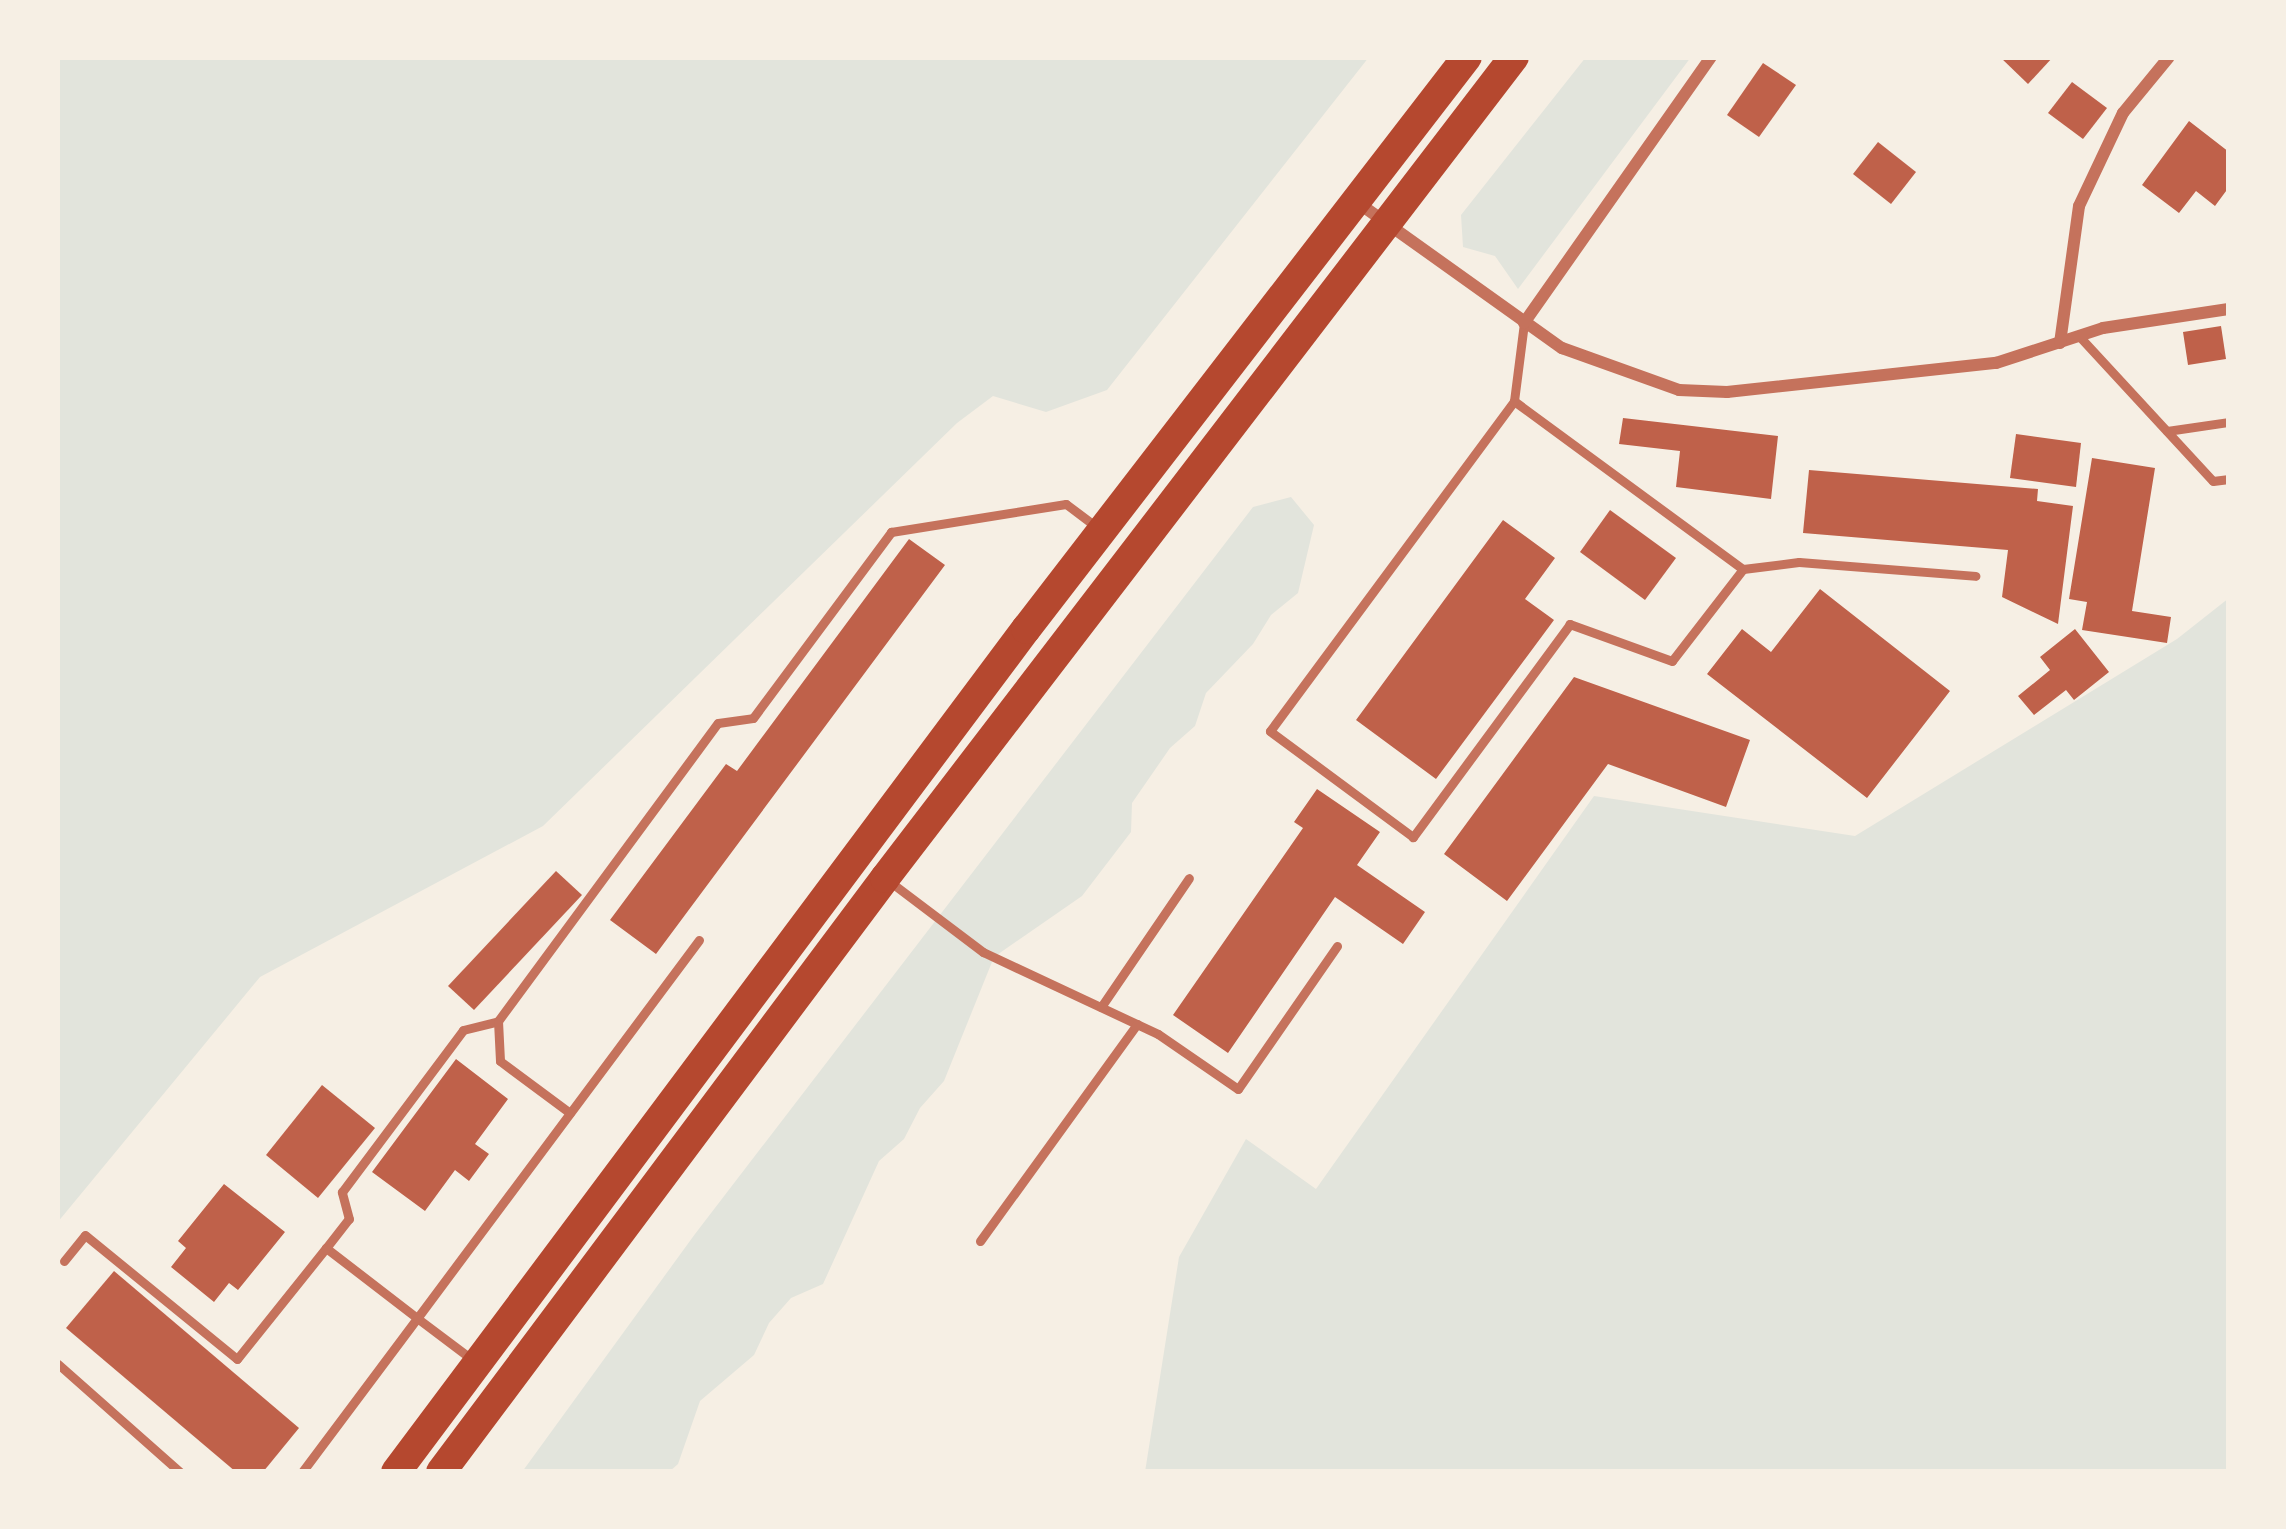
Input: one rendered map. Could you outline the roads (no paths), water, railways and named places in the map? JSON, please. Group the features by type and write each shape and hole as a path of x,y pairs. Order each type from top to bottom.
{"main road":[{"path":"396,1472 1100,530 1466,57"},
{"path":"442,1472 884,878 1514,57"}],"street":[{"path":"1524,323 1711,57"},
{"path":"2060,343 2079,206 2123,113 2169,57"},
{"path":"1355,201 1562,349 1679,389 1727,392 1996,364 2103,328 2229,310"}],"lane":[{"path":"1524,323 1514,401 1270,731 1413,837 1570,624 1672,661 1743,569"},
{"path":"2079,336 2213,481 2229,478"},
{"path":"1514,401 1743,569 1798,562 1975,576"},
{"path":"2167,431 2229,422"},
{"path":"64,1261 85,1235 236,1359 349,1219 342,1192 463,1030 498,1021 718,723 753,718 891,532 1066,504 1100,530"},
{"path":"884,878 982,952 1137,1024 1238,1089 1336,946"},
{"path":"1101,1007 1189,878"},
{"path":"302,1472 699,940"},
{"path":"498,1021 500,1061 570,1113"},
{"path":"980,1241 1137,1024"},
{"path":"326,1248 477,1364"},
{"path":"58,1364 180,1472"}]}
